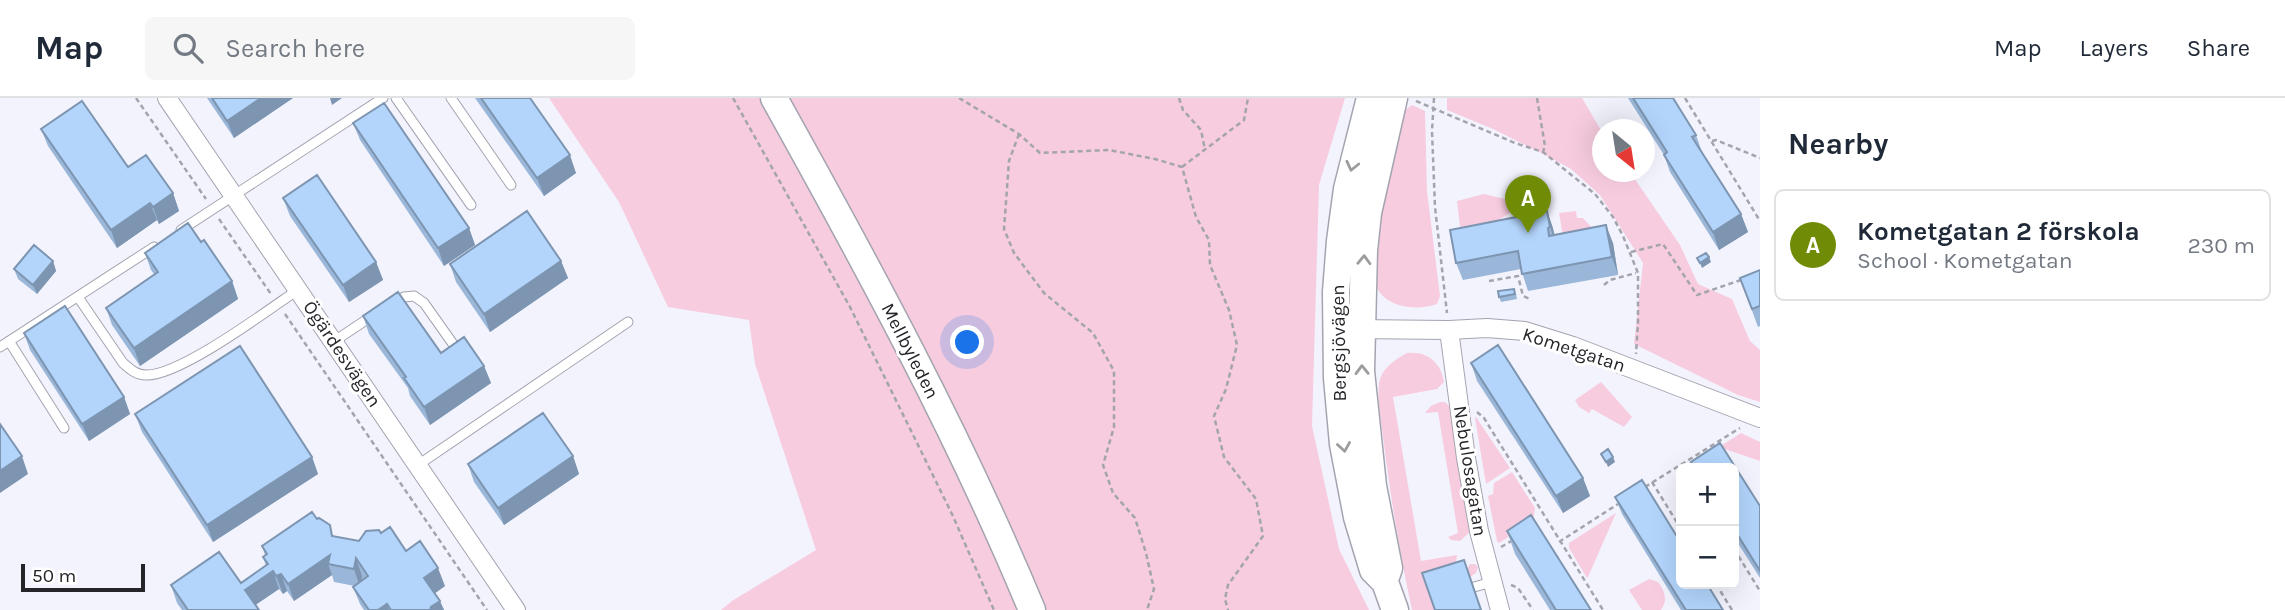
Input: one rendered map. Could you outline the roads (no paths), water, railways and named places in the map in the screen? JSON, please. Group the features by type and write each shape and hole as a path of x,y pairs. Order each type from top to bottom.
{"street":[{"name":"Ögärdesvägen","path":"167,98 516,610"},
{"name":"Mellbyleden","path":"774,98 899,327 965,462 1032,610"},
{"name":"Bergsjövägen","path":"1370,98 1347,189 1340,241 1349,329 1361,371 1373,486 1389,568 1385,582 1395,610"},
{"name":"Bergsjövägen","path":"1349,329 1368,213 1394,98"},
{"name":"Kometgatan","path":"1349,329 1487,328 1525,331 1573,346 1755,416"},
{"name":"Nebulosagatan","path":"1449,330 1479,531 1500,610"}],"lane":[{"path":"0,347 383,98"},
{"path":"396,98 471,205"},
{"path":"451,98 511,186"},
{"path":"78,297 123,363 133,372 147,375 163,372 192,359 299,289"},
{"path":"333,342 396,300 414,296 424,303 458,351"},
{"path":"418,465 628,321"},
{"path":"9,341 64,428"},
{"path":"1474,587 1493,586"}],"place":[{"name":"Kometgatan 2 förskola","path":"1528,233"}]}
